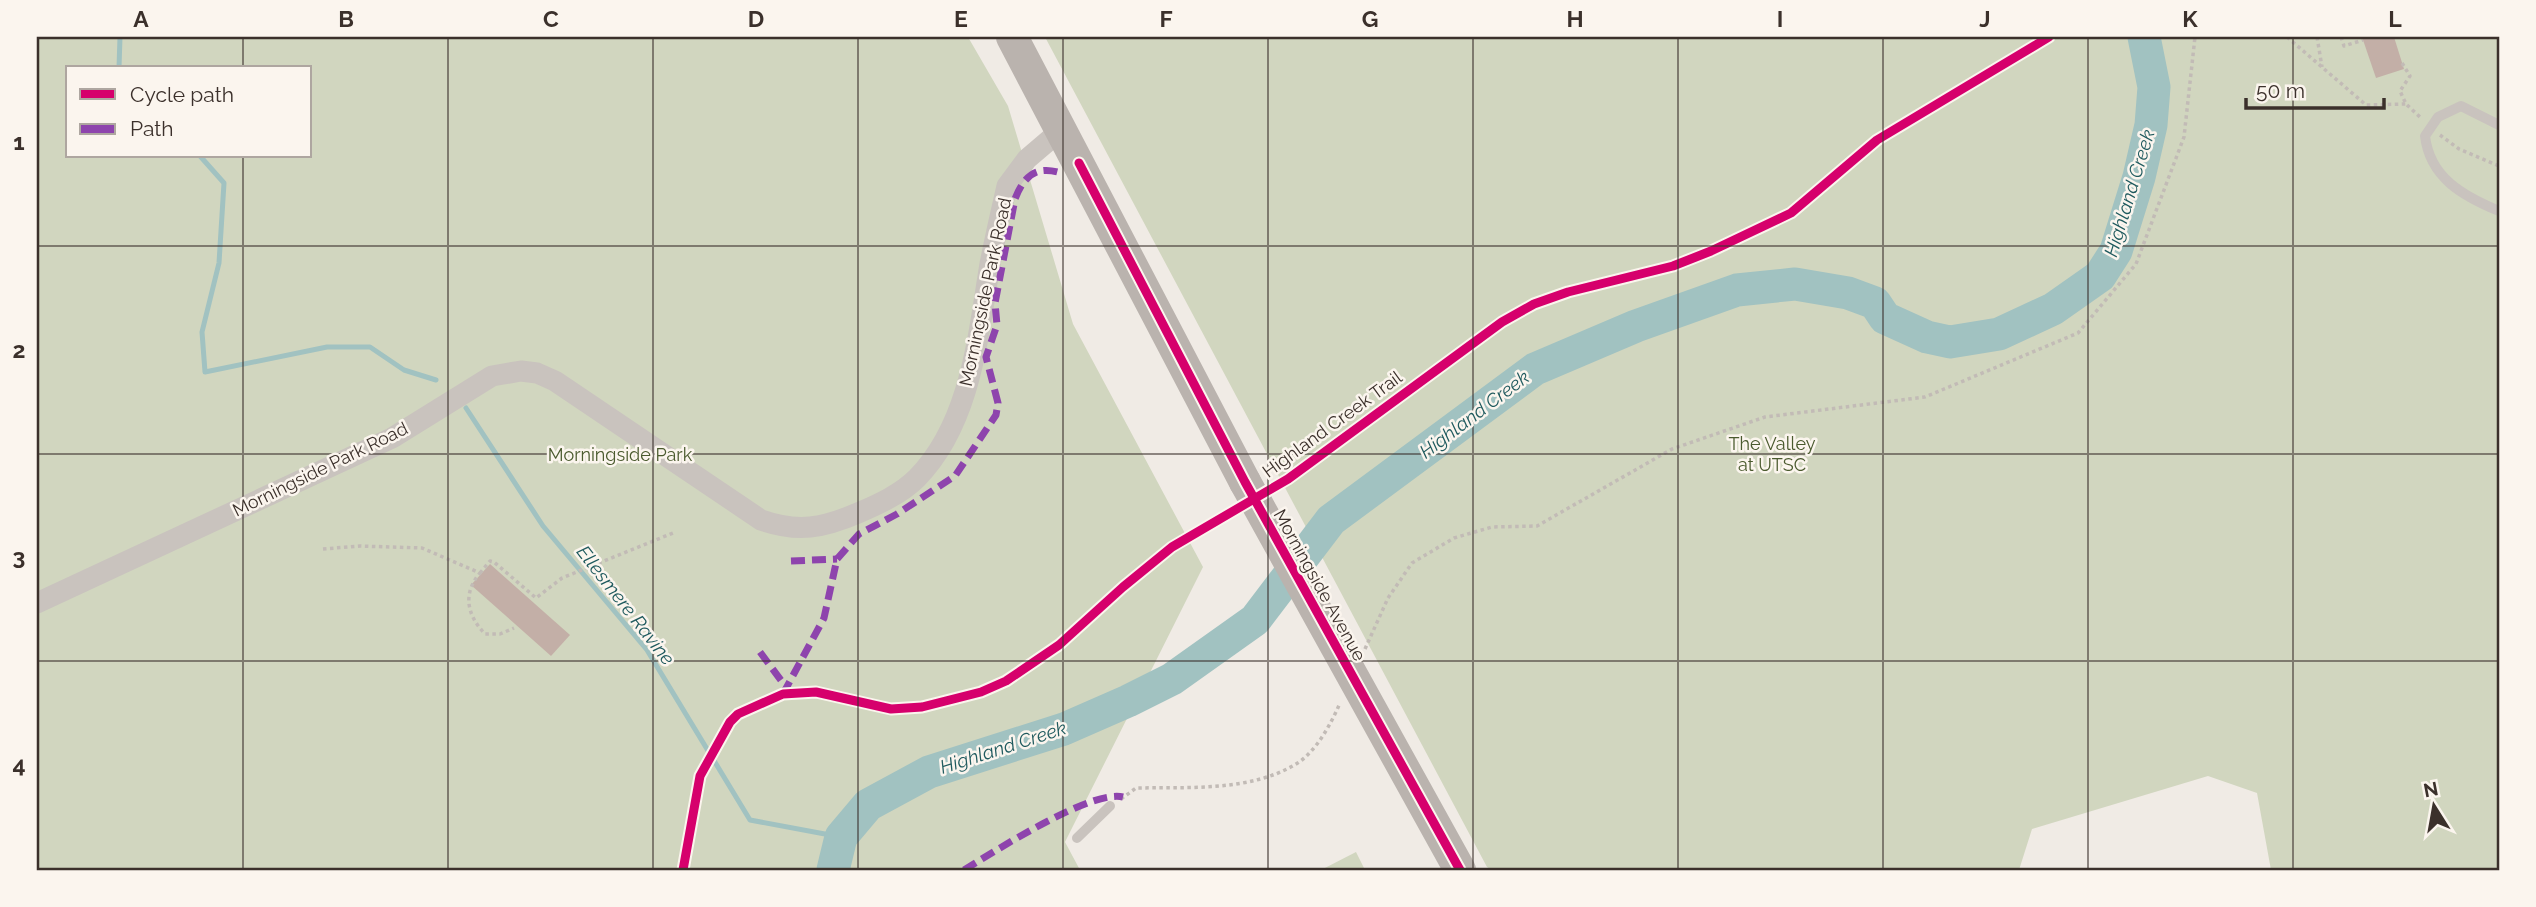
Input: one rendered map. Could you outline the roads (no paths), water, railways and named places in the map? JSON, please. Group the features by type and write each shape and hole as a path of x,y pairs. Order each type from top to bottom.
{"main road":[{"name":"Morningside Avenue","path":"1012,37 1245,482 1460,870"}],"street":[{"name":"Morningside Park Road","path":"37,603 392,438 478,383 514,372 537,373 555,381 761,520 782,528 806,530 821,527 876,506 916,479 938,452 966,388 1007,186 1027,159 1061,130"}],"lane":[{"path":"2499,125 2461,106 2438,117 2425,136 2427,156 2448,181 2463,194 2499,211"},
{"path":"1077,838 1110,806"}],"waterway":[{"name":"Ellesmere Ravine","path":"119,66 120,37"},
{"name":"Highland Creek","path":"833,870 841,837 868,805 929,772 1064,729 1128,701 1172,679 1255,620 1331,520 1535,369 1636,326 1737,290 1795,284 1848,293 1875,303 1885,318 1927,337 1950,342 1999,334 2053,309 2100,276 2116,251 2139,177 2151,125 2154,87 2144,37"},
{"name":"Ellesmere Ravine","path":"202,158 224,183 219,263 202,332 205,372 327,347 370,347 404,370 436,380"},
{"name":"Ellesmere Ravine","path":"466,408 543,526 647,650 750,820 841,837"}],"park label":[{"name":"The Valley at UTSC","path":"1772,453"},
{"name":"Morningside Park","path":"620,454"}]}
